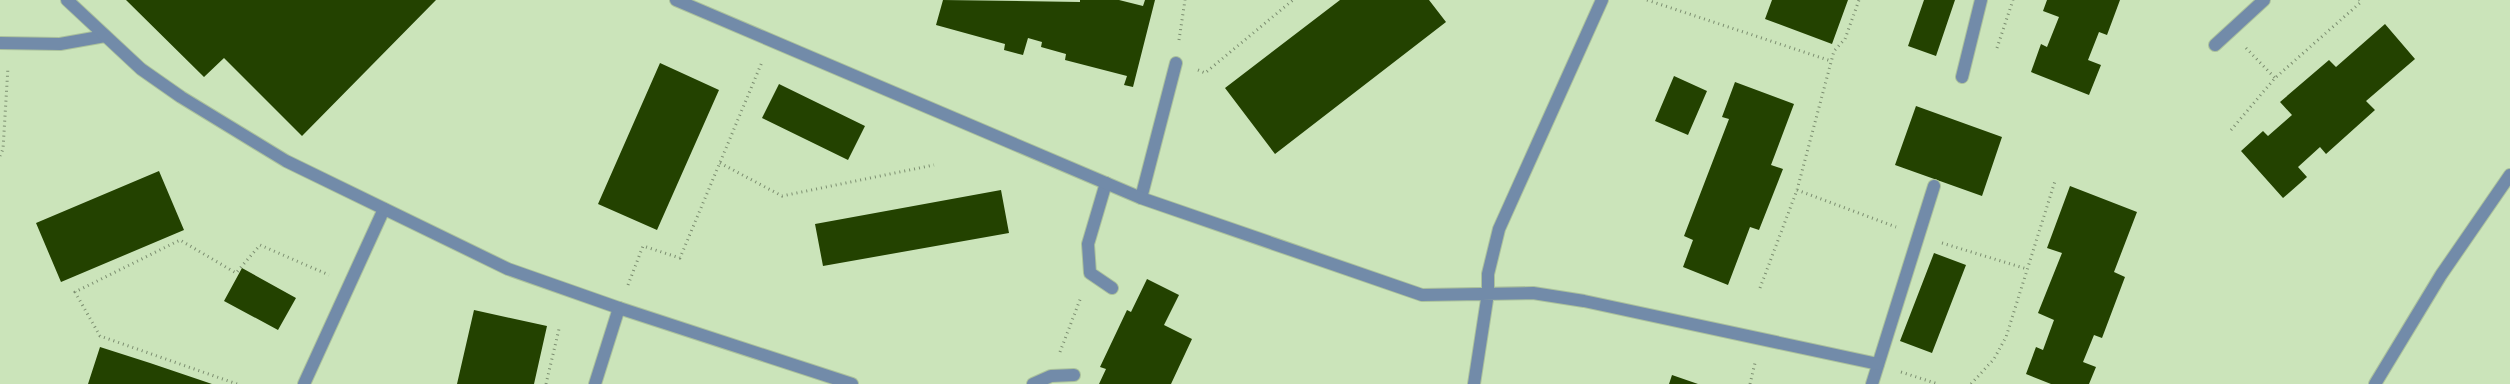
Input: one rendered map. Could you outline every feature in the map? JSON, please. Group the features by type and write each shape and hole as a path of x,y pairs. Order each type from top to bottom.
{"street":[{"path":"67,0 141,69 181,97 286,161 384,209 508,269 619,308 852,384"},
{"path":"676,0 1141,198 1422,295 1533,293 1584,301 1878,364"},
{"path":"1474,384 1488,294 1488,274 1499,229 1602,0"},
{"path":"1962,77 1981,0"},
{"path":"2215,45 2264,0"},
{"path":"5,43 60,44 105,36"},
{"path":"1141,198 1176,63"},
{"path":"2375,384 2442,275 2510,176"},
{"path":"1106,183 1088,244 1090,273 1112,288"},
{"path":"1872,384 1934,186"},
{"path":"304,384 384,209"},
{"path":"595,384 619,308"},
{"path":"1033,384 1051,376 1074,375"}],"path":[{"path":"1185,0 1176,63 1205,73 1293,0"},
{"path":"1647,0 1832,61"},
{"path":"1760,288 1798,190 1834,51 1845,39 1858,0"},
{"path":"2231,130 2275,78 2361,2 2359,0"},
{"path":"2229,32 2275,78"},
{"path":"619,308 643,246 680,258 771,40"},
{"path":"0,156 3,149 5,43"},
{"path":"720,163 782,196 934,165"},
{"path":"1971,384 1994,359 2006,337 2055,181"},
{"path":"237,384 100,336 75,292 180,240 236,273 260,245 350,284"},
{"path":"1051,376 1090,273"},
{"path":"546,384 559,329"},
{"path":"1878,364 1938,384"}],"building":[{"path":"126,0 436,0 302,136 224,58 204,77"},
{"path":"943,0 1080,2 1080,0 1119,0 1143,6 1145,0 1155,0 1133,87 1124,85 1127,76 1065,60 1066,54 1041,47 1042,42 1028,38 1023,55 1004,50 1005,44 936,25"},
{"path":"1340,0 1429,0 1446,22 1275,154 1225,88"},
{"path":"1772,0 1848,0 1832,44 1765,19"},
{"path":"1924,0 1955,0 1936,56 1908,46"},
{"path":"2047,0 2120,0 2107,35 2099,32 2088,60 2101,65 2089,95 2031,72 2041,44 2047,47 2059,17 2043,11"},
{"path":"2385,24 2415,59 2366,101 2375,110 2326,154 2320,147 2298,167 2307,177 2283,198 2241,151 2263,131 2268,136 2292,115 2280,102 2329,60 2336,67"},
{"path":"660,63 719,90 657,230 598,204"},
{"path":"1674,76 1707,91 1688,135 1655,121"},
{"path":"1735,82 1794,104 1771,165 1783,169 1759,230 1750,227 1728,285 1683,267 1693,240 1684,236 1729,119 1722,117"},
{"path":"779,84 865,126 848,160 762,118"},
{"path":"1916,106 2002,137 1982,196 1895,165"},
{"path":"159,171 184,230 61,282 36,223"},
{"path":"2070,186 2137,212 2114,272 2125,277 2102,338 2094,335 2083,362 2096,367 2089,384 2051,384 2026,374 2036,347 2043,350 2054,320 2038,313 2062,253 2047,248"},
{"path":"1001,190 1009,233 823,266 815,224"},
{"path":"1934,253 1966,265 1932,353 1900,341"},
{"path":"242,268 296,298 278,330 224,301"},
{"path":"1147,279 1179,295 1164,325 1192,339 1171,384 1099,384 1106,369 1100,367 1127,310 1131,312"},
{"path":"474,310 547,326 534,384 457,384"},
{"path":"100,347 150,363 212,384 88,384"},
{"path":"1672,375 1698,384 1669,384"}]}
